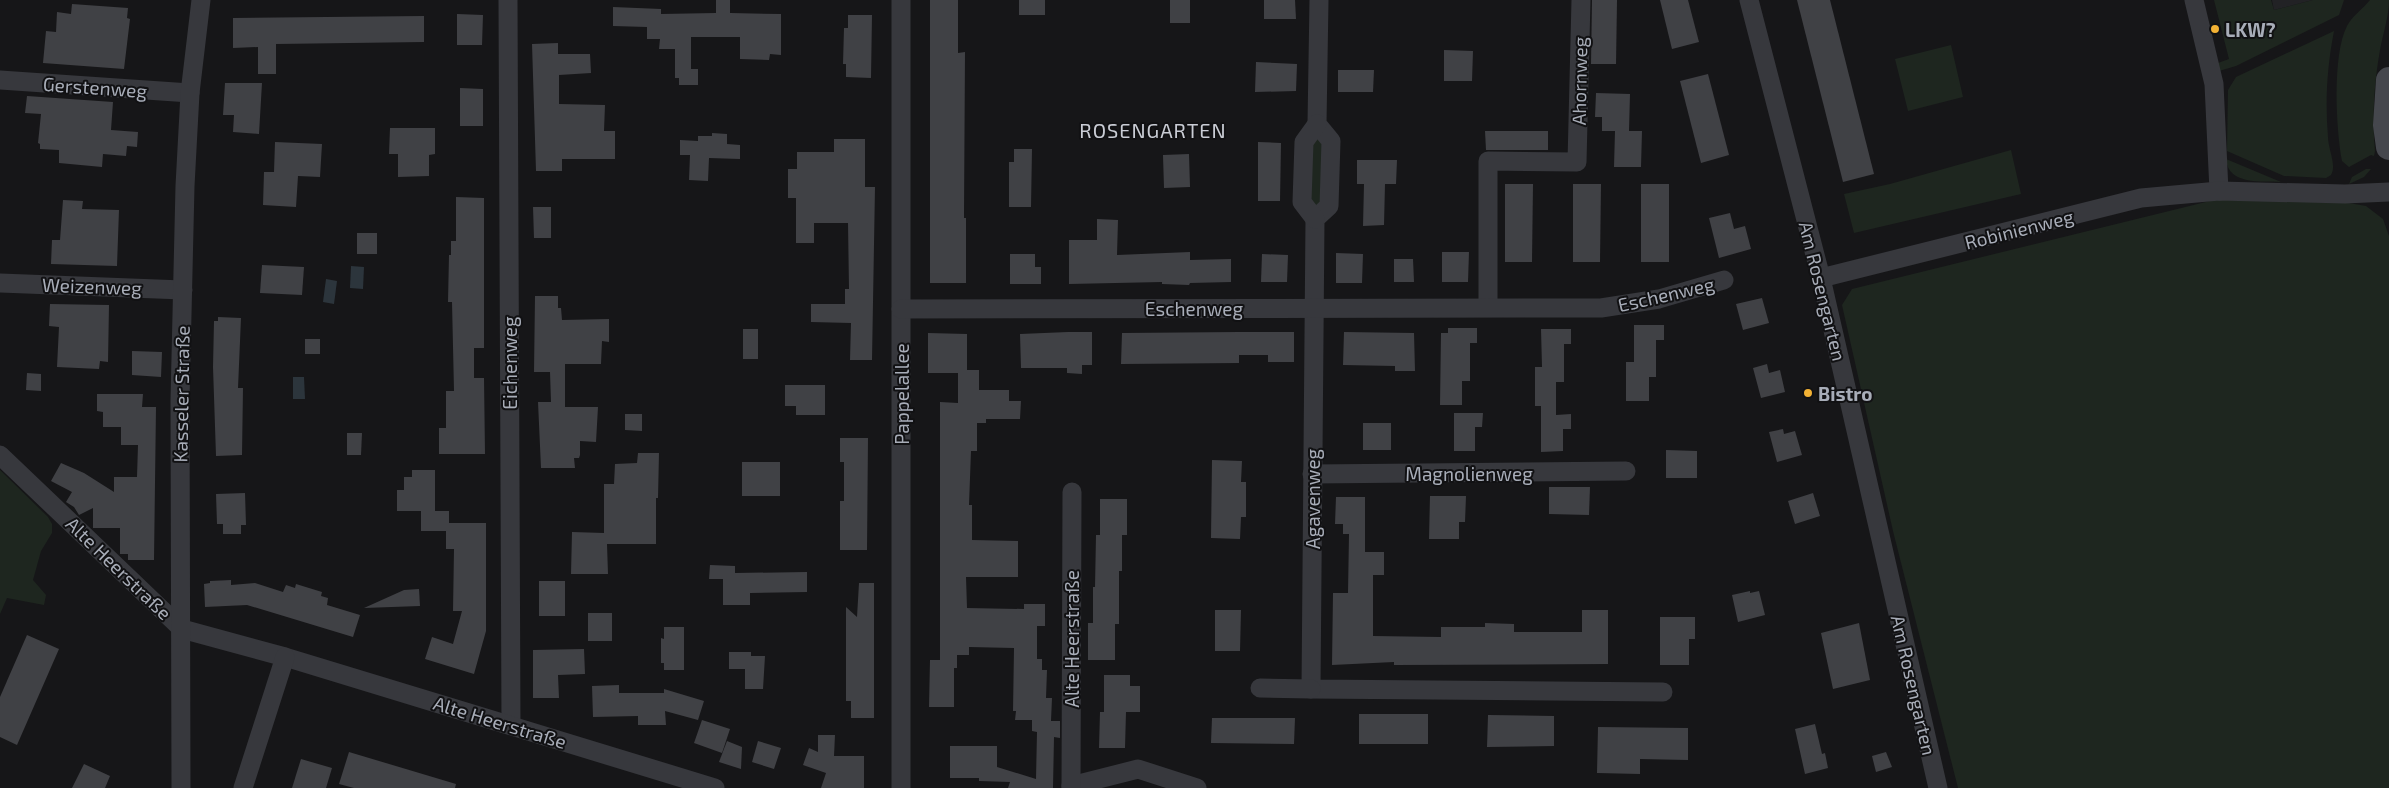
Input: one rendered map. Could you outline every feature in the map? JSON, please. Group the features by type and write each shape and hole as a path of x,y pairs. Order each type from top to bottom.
{"street":[{"name":"Kasseler Straße","path":"181,788 180,400 190,94 200,0"},
{"name":"Eichenweg","path":"508,0 511,725"},
{"name":"Pappelallee","path":"900,0 901,788"},
{"path":"1316,308 1316,219 1302,202 1304,142 1317,124 1319,0"},
{"name":"Ahornweg","path":"1488,308 1488,161 1577,162 1581,0"},
{"name":"Am Rosengarten","path":"1749,0 1821,278 1938,788"},
{"path":"2194,0 2214,84 2219,191"},
{"name":"Gerstenweg","path":"0,80 190,94"},
{"path":"2389,80 2386,125 2389,147"},
{"path":"1316,219 1329,206 1332,141 1317,124"},
{"name":"Robinienweg","path":"1821,278 2141,198 2219,191 2345,194 2389,192"},
{"name":"Eschenweg","path":"900,309 1601,308 1659,299 1724,280"},
{"name":"Weizenweg","path":"0,283 183,290"},
{"name":"Agavenweg","path":"1311,690 1312,474 1316,308"},
{"name":"Alte Heerstraße","path":"0,456 182,629 285,657 715,788"},
{"name":"Magnolienweg","path":"1312,474 1626,471"},
{"name":"Alte Heerstraße","path":"1072,492 1071,787 1138,769 1197,788"},
{"path":"243,788 285,657"},
{"path":"1260,688 1663,692"}],"shaded area":[{"path":"2214,0 2271,0 2274,10 2313,0 2344,0 2339,15 2236,66 2219,71 2218,63 2229,59"},
{"path":"2272,0 2313,0 2274,10"},
{"path":"2370,0 2389,0 2375,87 2375,151 2374,156 2371,155 2349,167 2342,161 2338,130 2337,73 2339,55 2347,26"},
{"path":"2334,31 2328,71 2327,97 2328,142 2333,167 2331,175 2326,178 2284,176 2227,151 2228,90 2236,77"},
{"path":"1951,45 1963,97 1908,111 1895,59"},
{"path":"1319,138 1322,142 1322,201 1319,205 1312,205 1309,199 1311,143"},
{"path":"2011,150 2021,194 1854,233 1844,194 1890,184"},
{"path":"2226,159 2281,182 2255,181 2239,177 2228,167"},
{"path":"2366,169 2371,169 2364,177 2349,184 2352,177"},
{"path":"2222,198 2343,202 2366,206 2383,219 2389,236 2389,788 1958,788 1893,531 1842,305 1852,289"},
{"path":"351,266 364,267 363,289 350,288"},
{"path":"326,279 337,281 334,304 323,302"},
{"path":"293,377 304,377 305,399 293,399"},
{"path":"0,470 48,517 52,524 52,533 41,551 33,580 46,595 44,605 7,598 0,614"}],"building":[{"path":"716,0 730,0 730,13 781,14 781,55 770,54 769,60 740,59 740,37 691,37 691,69 698,69 698,85 679,85 679,78 675,78 675,49 659,49 660,39 647,39 647,27 613,26 613,7 661,9 661,14 716,13"},
{"path":"930,0 958,0 958,53 965,52 964,218 966,218 966,283 930,283"},
{"path":"1019,0 1045,0 1045,15 1019,15"},
{"path":"1170,0 1190,0 1190,23 1170,23"},
{"path":"1264,0 1295,0 1296,19 1264,19"},
{"path":"1592,0 1617,0 1616,64 1591,64"},
{"path":"1660,0 1688,0 1699,42 1672,49"},
{"path":"1797,0 1830,0 1874,174 1843,182"},
{"path":"72,4 128,8 127,18 130,19 124,69 43,63 46,31 56,32 57,12 71,14"},
{"path":"457,14 483,15 482,45 457,45"},
{"path":"848,15 872,15 871,78 846,77 846,64 843,64 844,28 848,28"},
{"path":"424,16 424,42 276,44 276,74 258,74 258,47 233,48 233,18"},
{"path":"558,43 558,54 590,54 591,73 559,75 559,104 605,105 604,131 615,131 615,159 562,159 562,171 536,171 532,44"},
{"path":"1444,50 1473,51 1472,81 1444,81"},
{"path":"1256,62 1297,64 1296,91 1255,92"},
{"path":"1338,70 1374,70 1373,92 1338,92"},
{"path":"1708,74 1729,155 1701,163 1680,81"},
{"path":"225,83 262,83 259,134 233,132 234,115 223,115"},
{"path":"460,88 483,89 483,126 460,126"},
{"path":"1596,93 1630,94 1629,131 1642,131 1641,167 1614,167 1615,131 1602,131 1602,117 1595,117"},
{"path":"27,96 113,102 111,130 138,132 137,147 127,146 126,156 103,154 102,167 59,163 59,150 40,149 40,144 38,143 41,114 25,113"},
{"path":"390,128 435,128 435,154 429,155 429,176 398,177 398,154 389,154"},
{"path":"1485,131 1548,131 1548,150 1486,150"},
{"path":"712,133 727,134 727,144 740,145 740,159 709,158 708,181 689,180 690,155 680,155 680,140 698,141 698,136 712,136"},
{"path":"834,139 865,139 865,187 875,187 872,360 850,360 851,323 811,322 811,304 845,304 845,289 849,289 848,223 814,223 814,243 796,243 796,198 788,198 788,169 797,169 797,152 834,152"},
{"path":"275,142 322,144 320,177 298,176 296,207 263,205 264,172 274,172"},
{"path":"1258,142 1281,143 1280,201 1258,201"},
{"path":"1014,149 1032,149 1031,207 1009,207 1009,162 1014,162"},
{"path":"1189,154 1190,187 1164,188 1163,155"},
{"path":"1357,160 1397,160 1396,184 1385,184 1384,225 1363,226 1364,184 1357,184"},
{"path":"1505,184 1533,184 1532,262 1505,262"},
{"path":"1573,184 1601,184 1600,262 1573,262"},
{"path":"1641,184 1669,184 1669,262 1641,262"},
{"path":"456,197 484,198 484,348 474,348 474,378 484,378 485,454 439,454 439,428 446,428 446,391 454,391 452,302 448,302 449,255 451,255 451,241 456,241"},
{"path":"63,200 83,201 82,209 119,210 117,266 51,264 52,240 60,240"},
{"path":"533,207 551,207 551,238 534,238"},
{"path":"1730,213 1734,229 1745,226 1751,249 1719,258 1709,218"},
{"path":"1097,219 1118,220 1117,255 1190,252 1190,260 1231,259 1231,282 1190,283 1189,285 1162,284 1162,282 1069,284 1069,240 1097,240"},
{"path":"357,233 377,233 377,254 357,254"},
{"path":"1442,252 1469,252 1468,282 1442,282"},
{"path":"1336,253 1363,254 1362,283 1336,283"},
{"path":"1010,254 1035,254 1035,267 1041,267 1041,284 1010,284"},
{"path":"1262,254 1288,255 1287,282 1261,282"},
{"path":"1394,259 1413,259 1414,282 1394,282"},
{"path":"262,265 304,267 302,295 260,293"},
{"path":"535,296 558,296 558,308 561,308 562,320 609,319 609,342 602,341 601,364 565,364 565,407 598,407 596,442 580,441 579,458 574,458 575,468 541,468 538,402 551,402 550,372 534,372"},
{"path":"1762,298 1769,323 1743,330 1736,304"},
{"path":"50,304 109,305 108,362 100,361 99,369 57,367 59,327 49,326"},
{"path":"218,317 241,318 238,388 243,388 242,455 216,456 213,367 214,321 218,321"},
{"path":"1634,325 1664,325 1664,340 1656,340 1656,377 1649,377 1649,401 1626,401 1626,362 1634,362"},
{"path":"1448,328 1477,328 1477,343 1470,343 1470,381 1462,381 1462,405 1440,405 1441,333 1448,333"},
{"path":"743,329 758,329 758,359 743,359"},
{"path":"1541,329 1571,329 1571,344 1564,344 1564,382 1556,382 1556,415 1571,414 1571,429 1563,429 1563,451 1541,452 1541,406 1535,406 1535,367 1542,367"},
{"path":"1092,332 1092,365 1082,365 1082,374 1067,373 1067,368 1021,368 1020,334"},
{"path":"1294,332 1294,362 1268,362 1268,355 1239,355 1239,363 1121,364 1122,333"},
{"path":"1344,332 1414,333 1415,371 1395,371 1395,366 1343,365"},
{"path":"928,333 967,334 967,370 979,370 979,390 1009,390 1009,401 1021,401 1020,419 986,419 986,423 977,423 977,451 971,451 969,505 972,505 972,540 1018,541 1018,577 966,577 967,608 1024,609 1024,604 1045,604 1045,626 1037,626 1037,659 1042,659 1042,670 1047,670 1046,698 1052,698 1051,721 1060,721 1060,738 1054,737 1053,788 1008,788 1010,782 979,781 979,778 950,778 950,746 997,746 997,767 1036,779 1037,732 1032,731 1032,720 1015,720 1016,711 1013,711 1014,648 969,647 969,655 957,655 957,668 954,668 954,707 929,707 930,660 940,660 940,402 958,403 958,373 928,373"},
{"path":"305,339 320,339 320,354 305,354"},
{"path":"132,351 162,352 161,377 132,375"},
{"path":"1767,364 1769,373 1780,370 1785,392 1761,398 1753,368"},
{"path":"27,373 41,374 41,391 26,390"},
{"path":"785,385 825,385 825,415 796,415 796,406 785,406"},
{"path":"97,394 143,394 142,407 156,407 154,560 128,560 128,554 120,554 120,528 93,528 93,508 79,515 74,507 66,502 72,492 51,481 61,463 84,473 114,492 114,477 137,477 138,445 121,445 121,427 103,427 103,412 97,411"},
{"path":"1454,413 1483,413 1482,427 1475,427 1475,451 1454,451"},
{"path":"625,414 642,414 642,431 625,430"},
{"path":"1363,423 1391,423 1391,450 1363,450"},
{"path":"1783,429 1784,434 1795,431 1802,455 1777,462 1769,432"},
{"path":"347,433 362,433 361,455 347,455"},
{"path":"840,438 868,438 867,550 840,550 840,501 844,501 844,462 840,462"},
{"path":"1666,450 1697,451 1697,478 1666,478"},
{"path":"638,453 659,453 658,498 656,498 656,544 607,544 608,574 571,574 572,532 604,533 604,484 614,484 615,464 637,463"},
{"path":"1212,460 1242,461 1241,482 1246,482 1246,517 1241,517 1240,539 1211,538"},
{"path":"742,462 780,462 780,496 742,496"},
{"path":"412,470 435,470 435,511 449,511 449,523 486,523 486,631 474,674 425,659 432,637 453,644 462,611 453,611 454,549 446,549 446,531 421,531 421,511 397,511 397,490 404,490 404,477 412,477"},
{"path":"1549,487 1590,487 1589,515 1549,514"},
{"path":"245,493 246,525 241,525 241,534 223,534 223,524 217,524 216,494"},
{"path":"1813,493 1820,516 1795,524 1788,501"},
{"path":"1430,496 1466,496 1465,522 1459,522 1459,539 1429,539"},
{"path":"1336,497 1365,497 1365,552 1384,552 1384,575 1373,575 1373,636 1441,637 1441,627 1485,627 1485,623 1514,624 1514,632 1582,632 1582,610 1608,610 1608,664 1394,665 1394,662 1332,665 1333,593 1348,593 1349,534 1343,534 1343,524 1335,524"},
{"path":"1100,499 1127,499 1127,535 1122,535 1122,571 1119,571 1119,624 1115,624 1115,660 1088,660 1088,623 1093,623 1096,535 1100,535"},
{"path":"710,565 735,566 735,573 807,572 807,592 750,593 750,605 723,605 723,579 709,579"},
{"path":"231,580 231,585 255,583 283,592 286,585 295,588 296,584 322,592 321,596 328,598 327,605 360,615 353,637 247,605 205,607 204,584 210,583 210,581"},
{"path":"539,581 565,581 565,616 539,616"},
{"path":"859,583 874,583 874,718 851,718 851,701 846,701 846,607 857,617"},
{"path":"419,589 420,606 364,608 404,590"},
{"path":"1750,591 1750,593 1759,591 1765,615 1738,622 1732,595"},
{"path":"1215,610 1241,610 1240,651 1215,651"},
{"path":"588,613 612,613 612,641 588,641"},
{"path":"1660,617 1695,617 1695,639 1689,639 1689,665 1660,665"},
{"path":"1859,623 1870,680 1833,689 1821,633"},
{"path":"664,627 684,627 684,670 664,670 664,663 661,663 661,638 664,639"},
{"path":"27,635 59,649 17,745 0,737 0,697"},
{"path":"584,649 585,674 558,675 559,698 533,698 533,650"},
{"path":"729,652 751,652 751,656 765,656 763,689 745,689 745,669 729,669"},
{"path":"1104,675 1130,675 1130,686 1140,686 1140,712 1126,712 1125,748 1099,748 1100,712 1104,712"},
{"path":"619,685 619,693 664,693 664,689 704,701 698,720 665,711 666,725 638,725 638,716 593,717 592,686"},
{"path":"1359,714 1428,714 1428,744 1359,744"},
{"path":"1488,715 1554,716 1554,746 1487,747"},
{"path":"1212,718 1295,718 1294,744 1211,743"},
{"path":"702,720 730,729 722,753 694,743"},
{"path":"1815,724 1822,754 1825,753 1828,768 1805,774 1795,729"},
{"path":"1598,727 1688,728 1688,760 1640,759 1640,774 1597,773"},
{"path":"818,735 835,735 834,756 864,756 864,788 821,788 826,773 803,765 809,748 818,752"},
{"path":"727,741 742,747 741,769 719,762"},
{"path":"758,741 781,748 774,769 752,762"},
{"path":"349,752 456,784 455,788 354,788 339,784"},
{"path":"1886,752 1892,767 1876,772 1872,756"},
{"path":"301,759 332,768 326,788 292,788"},
{"path":"84,764 110,776 105,788 72,788"}],"place":[{"name":"LKW?","path":"2215,29"},
{"name":"Bistro","path":"1808,393"}],"district":[{"name":"ROSENGARTEN","path":"1153,130"}]}
